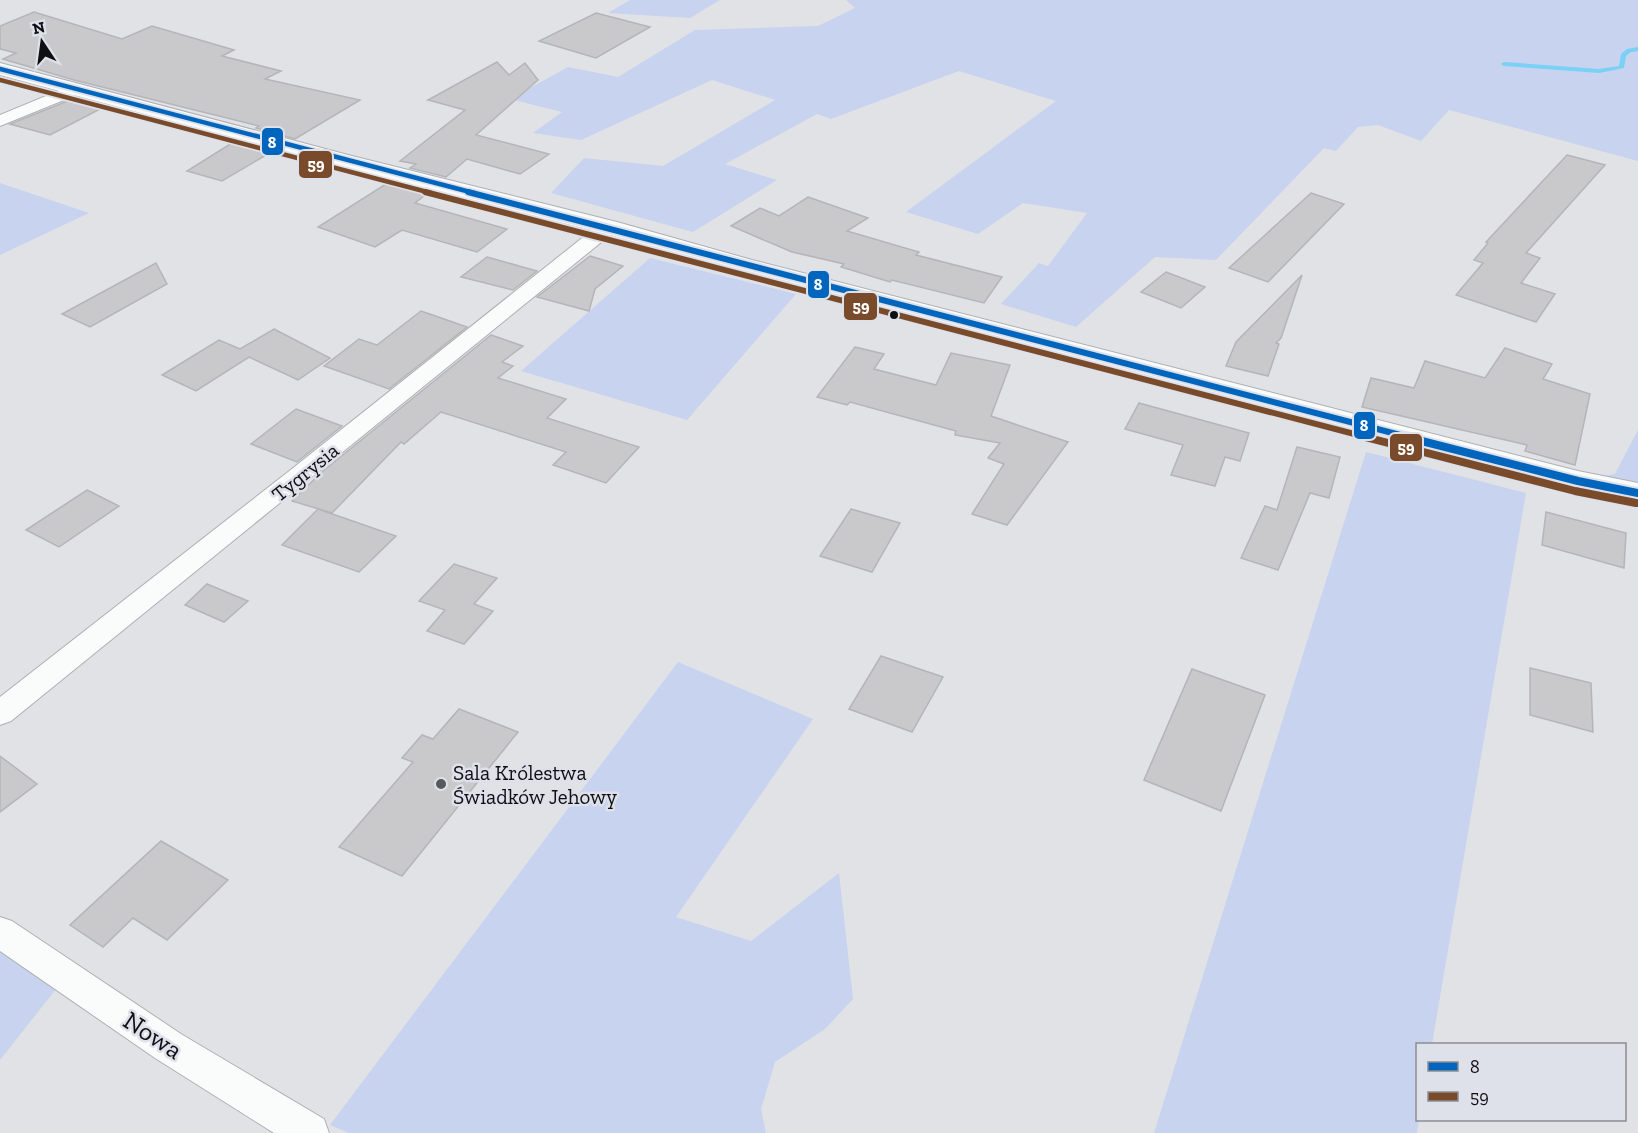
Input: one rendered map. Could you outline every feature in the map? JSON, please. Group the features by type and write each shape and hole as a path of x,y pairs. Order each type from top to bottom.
{"street":[{"path":"0,69 344,161 608,227 754,268 1578,481 1638,493"},
{"path":"0,121 75,89"},
{"name":"Tygrysia","path":"0,713 297,478 608,227"},
{"name":"Nowa","path":"0,932 168,1046 310,1133"}],"shaded area":[{"path":"630,0 720,0 690,18 608,13"},
{"path":"846,0 1638,0 1638,161 1449,110 1421,141 1378,125 1358,127 1336,151 1324,148 1216,260 1155,257 1076,327 1001,304 1039,263 1048,266 1087,213 1023,203 978,234 906,212 1056,101 959,71 831,119 817,114 725,164 777,180 693,232 551,193 584,158 663,166 775,100 712,80 581,140 533,133 562,112 510,99 568,67 618,77 695,30 818,26 855,8"},
{"path":"0,183 89,213 0,255"},
{"path":"650,258 796,294 687,420 521,371"},
{"path":"1638,430 1638,493 1578,481 1615,474"},
{"path":"1366,452 1526,493 1432,1043 1416,1043 1416,1121 1419,1121 1417,1133 1154,1133"},
{"path":"678,662 813,719 676,917 751,941 839,873 853,999 825,1029 775,1062 761,1109 766,1133 349,1133 330,1125"},
{"path":"0,950 56,989 0,1060"}],"building":[{"path":"34,12 122,39 152,26 234,50 222,56 281,71 265,79 360,100 295,139 256,128 259,126 74,80 3,59 16,53 0,49 0,26"},
{"path":"596,13 650,27 596,58 539,41"},
{"path":"497,62 509,75 525,63 538,80 476,135 549,154 520,174 467,159 446,177 410,168 416,164 400,161 465,110 428,100"},
{"path":"75,98 106,106 50,135 10,124"},
{"path":"235,141 273,151 222,181 187,171"},
{"path":"1567,155 1605,165 1526,253 1540,258 1521,283 1555,294 1536,322 1456,295 1483,263 1474,260 1488,243 1486,242"},
{"path":"389,182 429,192 415,203 507,229 477,252 402,230 375,247 318,227"},
{"path":"1311,193 1344,204 1268,282 1229,268"},
{"path":"808,197 868,218 847,231 919,252 916,255 1002,277 984,303 892,280 890,282 841,267 844,264 792,252 731,226 760,208 779,216"},
{"path":"590,256 623,266 595,289 589,311 537,297"},
{"path":"487,257 537,271 513,290 461,277"},
{"path":"156,263 167,284 90,327 62,314"},
{"path":"1166,272 1205,287 1181,308 1141,292"},
{"path":"1302,275 1281,338 1276,343 1279,344 1268,376 1226,366 1236,342"},
{"path":"421,311 467,327 389,389 324,366 359,339 377,345"},
{"path":"274,329 330,358 298,380 249,357 196,391 162,375 219,340 240,349"},
{"path":"491,335 523,346 502,362 513,366 498,378 566,399 547,418 639,447 606,483 553,465 566,452 441,412 404,444 401,442 332,513 292,501 323,471"},
{"path":"855,347 884,354 874,369 936,385 951,353 1010,365 991,416 1068,442 1007,525 972,514 1004,464 988,458 1000,443 955,435 956,431 850,402 847,405 817,397"},
{"path":"1505,348 1552,364 1543,379 1590,394 1575,465 1525,451 1527,445 1362,407 1371,378 1414,388 1425,361 1485,378"},
{"path":"1139,403 1249,433 1240,461 1225,457 1215,486 1171,475 1183,445 1125,429"},
{"path":"296,409 342,426 297,462 251,444"},
{"path":"1297,447 1340,457 1329,498 1310,493 1278,570 1241,558 1265,506 1277,510"},
{"path":"87,490 119,506 59,547 26,530"},
{"path":"318,509 396,536 359,572 282,545"},
{"path":"851,509 900,523 872,572 820,556"},
{"path":"1546,512 1626,533 1624,568 1542,545"},
{"path":"454,564 497,578 474,604 493,611 464,644 427,631 445,610 419,601"},
{"path":"207,584 248,601 224,622 185,605"},
{"path":"881,656 943,677 912,732 849,709"},
{"path":"1530,668 1591,683 1593,732 1530,715"},
{"path":"1192,669 1265,695 1221,811 1144,780"},
{"path":"459,709 518,732 402,876 339,847 413,762 402,758 422,735 433,739"},
{"path":"0,756 37,784 0,812"},
{"path":"161,841 228,880 167,940 133,918 103,947 70,925"}],"waterway":[{"path":"1504,64 1599,71 1622,67 1623,55 1629,50 1638,49"}],"transit line":[{"name":"8","path":"0,69 344,161 608,227 743,265 1578,481 1638,493"},
{"name":"59","path":"0,80 341,171 605,237 740,275 1575,491 1636,503"}],"place":[{"name":"Sala Królestwa Świadków Jehowy","path":"441,784"}]}
